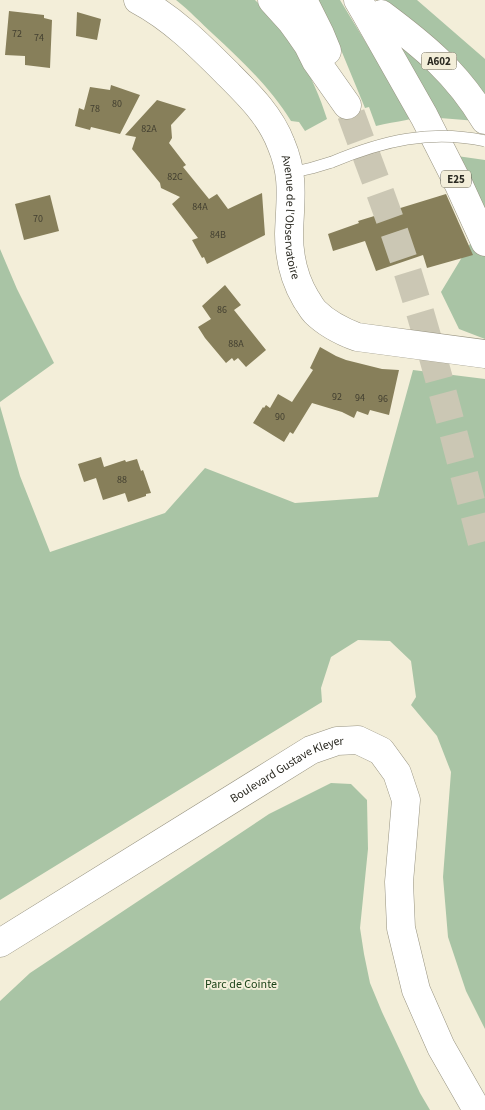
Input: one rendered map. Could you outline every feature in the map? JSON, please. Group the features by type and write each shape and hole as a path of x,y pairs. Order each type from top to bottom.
{"main road":[{"name":"Avenue de l'Observatoire","path":"138,0 158,12 194,41 252,99 276,131 290,173 289,235 293,269 300,288 313,311 341,331 357,336 485,354"},
{"path":"272,0 299,32 316,61 349,109 320,34 303,0"},
{"name":"E25","path":"358,0 424,116 485,242"},
{"name":"A602","path":"381,14 442,64 476,105 485,120"},
{"name":"Boulevard Gustave Kleyer","path":"0,943 310,750 336,741 358,740 381,751 397,773 406,800 400,882 401,928 416,990 441,1047 477,1110"}],"lane":[{"path":"290,173 332,162 367,148 404,139 439,136 485,141"}],"green space":[{"path":"176,0 255,0 289,40 315,87 327,119 305,131 299,122 291,121 255,75"},
{"path":"317,0 340,0 368,46 392,33 477,121 440,118 436,110 414,118 376,126 369,107 365,108 332,28"},
{"path":"384,0 417,0 485,59 485,97 418,28"},
{"path":"457,156 485,160 485,217"},
{"path":"473,239 485,239 485,339 459,329 441,292"},
{"path":"0,249 17,289 54,363 0,402"},
{"path":"413,370 485,379 485,1029 466,991 448,937 443,877 451,772 437,736 411,705 416,697 411,661 390,641 358,640 331,657 321,688 322,702 0,900 0,406 20,476 50,552 165,513 205,468 295,503 378,497"},
{"name":"Parc de Cointe","path":"331,783 351,784 367,800 368,849 360,928 364,954 370,983 382,1012 420,1093 430,1110 0,1110 0,1001 30,973 269,814"}],"building":[{"path":"9,11 44,15 44,18 52,20 50,68 25,65 25,56 5,55"},
{"path":"77,12 101,19 97,40 76,36"},
{"path":"111,85 140,95 120,134 91,127 90,130 75,126 79,108 84,110 90,87 110,90"},
{"path":"157,100 186,109 171,125 172,138 169,143 186,165 183,167 209,199 217,194 228,209 262,193 265,235 207,264 204,257 202,258 192,240 198,238 172,204 180,197 161,188 160,183 132,149 136,137 125,135"},
{"path":"446,194 473,255 427,268 423,255 376,271 365,241 333,251 328,234 359,223 358,221"},
{"path":"50,195 59,231 24,240 15,204"},
{"path":"225,285 241,305 234,310 266,350 246,367 238,358 234,361 232,358 226,363 198,327 211,319 202,306"},
{"path":"320,347 346,360 382,369 399,370 389,415 370,410 368,415 357,411 354,418 342,412 312,403 293,434 290,432 284,442 253,423 263,407 266,405 270,408 278,394 292,402 313,370 310,368"},
{"path":"101,457 104,467 125,460 126,462 137,459 151,493 128,502 125,493 103,500 96,478 84,482 78,464"}],"tunnel":[{"path":"351,114 394,231 418,305 485,555"}]}
